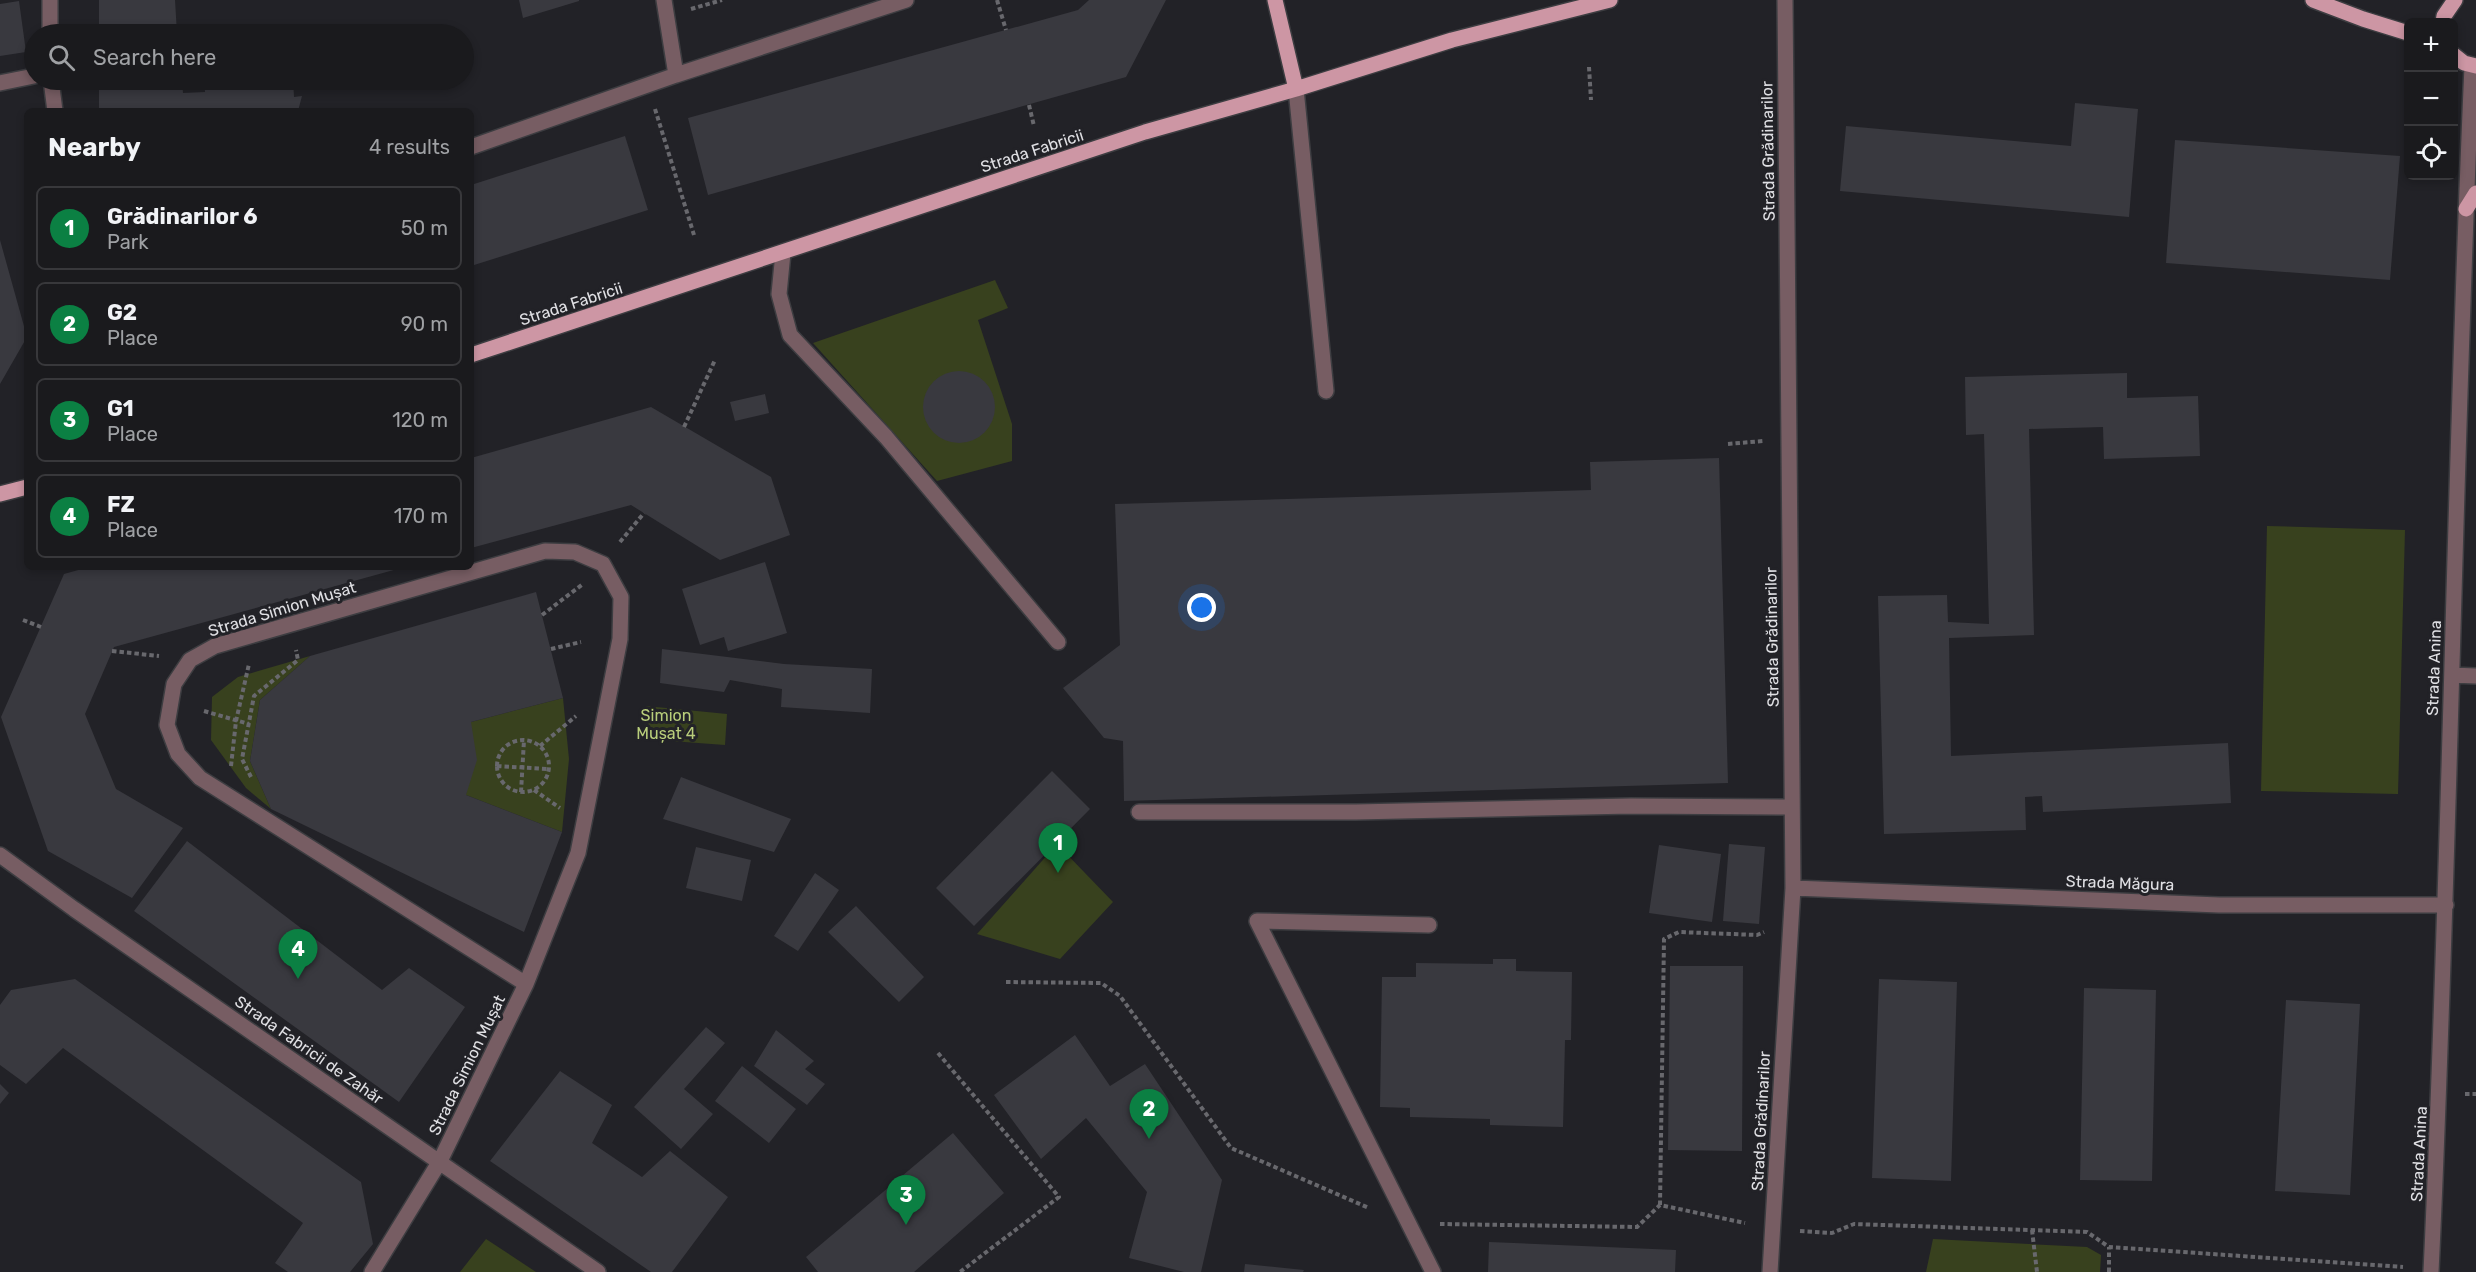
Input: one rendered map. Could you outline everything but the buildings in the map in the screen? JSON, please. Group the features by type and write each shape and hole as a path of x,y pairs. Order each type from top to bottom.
{"main road":[{"path":"1275,0 1296,89"},
{"name":"Strada Fabricii","path":"474,354 1145,132 1296,89 1452,40 1610,0"},
{"path":"2313,0 2404,31"},
{"path":"2444,18 2455,0"},
{"path":"2458,59 2474,66"},
{"path":"2466,209 2476,193"},
{"path":"0,494 24,488"}],"street":[{"path":"50,0 50,24"},
{"path":"664,0 676,75"},
{"path":"474,146 676,75 906,0"},
{"name":"Strada Grădinarilor","path":"1770,1272 1793,888 1785,0"},
{"name":"Strada Anina","path":"2431,1270 2446,905 2466,209 2474,66"},
{"path":"0,83 24,78"},
{"path":"1296,89 1326,392"},
{"path":"53,90 56,108"},
{"path":"783,253 779,294 790,334 886,437 1058,642"},
{"name":"Strada Simion Mușat","path":"372,1272 440,1161 526,984 578,852 618,650 621,597 603,564 574,552 544,551 215,646 190,660 174,684 167,724 178,754 200,778 526,984"},
{"path":"2452,675 2476,676"},
{"path":"1139,812 1380,812 1631,806 1792,807"},
{"name":"Strada Fabricii de Zahăr","path":"0,855 598,1272"},
{"name":"Strada Măgura","path":"1793,888 2219,905 2446,905"},
{"path":"1429,925 1257,921 1433,1272"}],"path":[{"path":"997,0 1006,30"},
{"path":"1589,67 1591,100"},
{"path":"648,86 694,235"},
{"path":"1029,105 1034,126"},
{"path":"684,427 715,360"},
{"path":"1728,444 1766,441"},
{"path":"542,615 575,592"},
{"path":"23,620 41,627"},
{"path":"551,649 581,642"},
{"path":"252,778 242,759 254,696 298,660 295,646"},
{"path":"112,651 190,660"},
{"path":"230,777 236,721 249,661"},
{"path":"204,711 249,724"},
{"path":"540,746 580,713"},
{"path":"521,792 524,740"},
{"path":"524,740 540,746 548,760 548,769 541,785 534,790 521,792 503,783 496,766 498,758 508,744 524,740"},
{"path":"496,766 548,769"},
{"path":"534,790 563,810"},
{"path":"1006,982 1101,983 1120,996 1231,1148 1389,1217 1408,1223 1637,1227 1660,1205 1664,939 1679,932 1757,936 1791,920"},
{"path":"938,1053 1059,1197 960,1272"},
{"path":"1660,1205 1773,1229 1832,1233 1854,1224 2087,1232 2109,1247 2431,1270"},
{"path":"2032,1230 2037,1272"},
{"path":"2109,1247 2109,1272"}],"green space":[{"path":"995,280 1008,308 978,320 1012,424 1012,461 937,481 813,343"},
{"path":"2267,526 2405,530 2398,794 2261,791"},
{"path":"310,656 260,700 250,761 271,809 246,788 211,740 212,697 238,677"},
{"path":"563,698 569,759 562,832 466,795 471,722"},
{"name":"Simion Mușat 4","path":"646,706 727,714 725,745 644,739"},
{"path":"1057,844 1113,902 1060,959 977,934"},
{"path":"486,1239 536,1272 460,1272"},
{"path":"1933,1239 2087,1247 2101,1255 2100,1272 1926,1272"}],"place":[{"name":"Grădinarilor 6","path":"1058,873"},
{"name":"FZ","path":"298,979"},
{"name":"G2","path":"1149,1139"},
{"name":"G1","path":"906,1225"}]}
